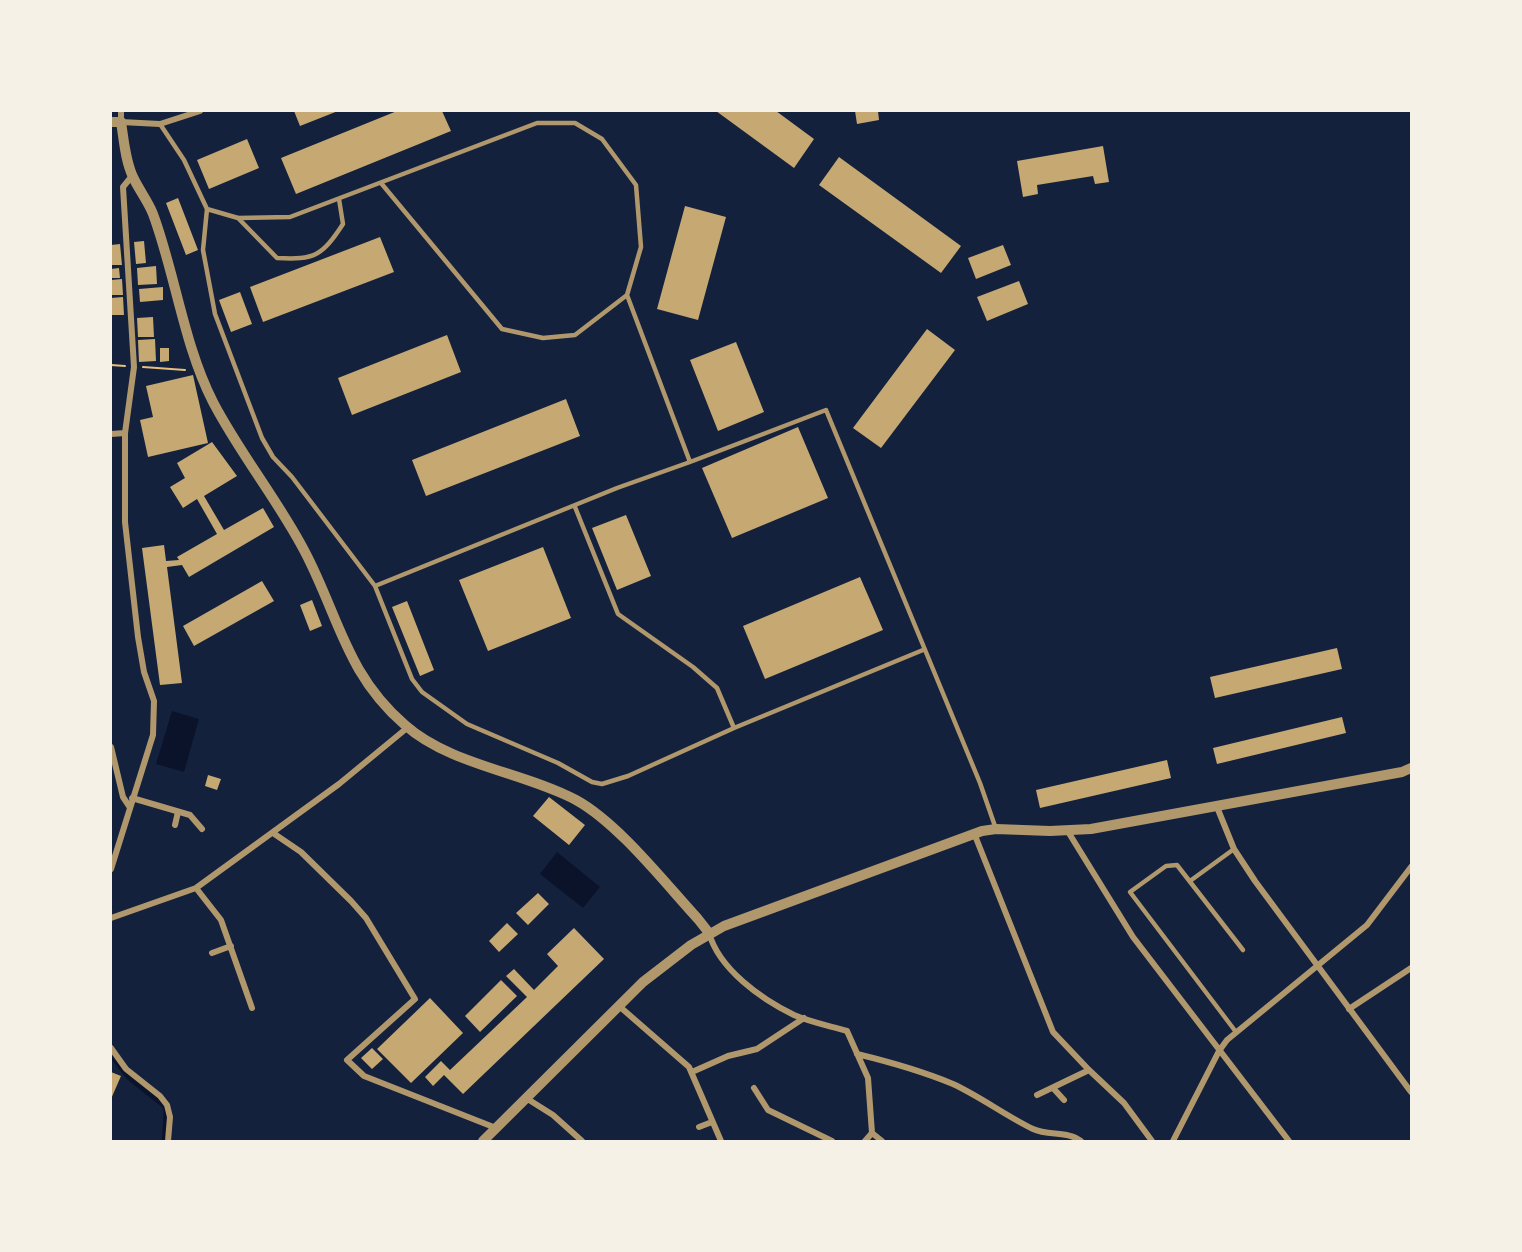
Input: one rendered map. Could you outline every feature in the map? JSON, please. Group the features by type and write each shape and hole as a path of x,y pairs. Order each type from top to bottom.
{"street":[{"path":"200,111 160,124 118,118 132,176 152,213 200,368 221,418 275,499 307,556 357,670 375,696 407,728 451,752 554,790 594,811 698,918 709,933 713,948 731,969 764,997 804,1018 847,1032 868,1077 872,1133 865,1141"},
{"path":"111,869 153,735 156,715 138,637 125,522 125,433 134,367 123,187 132,176"},
{"path":"111,434 125,433"},
{"path":"111,918 196,888 339,784 407,728"},
{"path":"111,747 123,797 129,806"},
{"path":"483,1141 650,977 709,933 791,899 974,833 996,829 1067,830 1118,824 1408,772"},
{"path":"132,798 190,815 202,829"},
{"path":"1217,807 1234,849 1411,1092"},
{"path":"175,825 178,812"},
{"path":"1067,830 1133,937 1289,1141"},
{"path":"273,833 301,852 366,918 415,999 347,1060 364,1076 496,1128"},
{"path":"974,833 1053,1032 1124,1103 1152,1141"},
{"path":"111,841 119,842"},
{"path":"1173,1141 1219,1051 1236,1032 1367,925 1411,867"},
{"path":"196,888 221,920 252,1008"},
{"path":"212,953 231,946"},
{"path":"1349,1009 1411,968"},
{"path":"619,1006 689,1067 721,1141"},
{"path":"692,1072 728,1056 757,1049 804,1018"},
{"path":"111,1048 126,1069 160,1096 167,1105 170,1117 168,1141"},
{"path":"857,1054 909,1067 954,1085 1031,1128 1048,1135 1075,1136 1081,1141"},
{"path":"1037,1095 1089,1070"},
{"path":"754,1088 768,1110 832,1141"},
{"path":"1053,1088 1064,1100"},
{"path":"526,1098 553,1115 582,1141"},
{"path":"699,1127 712,1122"},
{"path":"872,1133 882,1141"}],"lane":[{"path":"207,209 238,218 290,217 537,123 574,123 602,139 636,185 641,247 627,295 575,335 543,338 502,329 381,183"},
{"path":"160,124 184,160 207,209 203,250 215,314 262,438 273,458 292,477 375,586 412,679 422,692 467,724 558,763 592,782 602,784 613,782 734,728 923,650"},
{"path":"238,218 277,258 304,260 327,248 343,224 339,199"},
{"path":"627,295 690,462"},
{"path":"375,586 618,488 826,410 923,650 980,783 996,829"},
{"path":"575,507 618,614 693,667 717,688 734,728"},
{"path":"1190,881 1234,849"},
{"path":"1236,1032 1130,892 1166,866 1177,865 1243,950"}],"path":[{"path":"134,367 191,370 200,368"}],"water":[{"path":"172,711 199,719 184,772 156,764"},
{"path":"557,852 600,887 583,908 540,874"}],"building":[{"path":"294,111 338,111 300,126"},
{"path":"397,111 442,111 451,131 296,194 281,158"},
{"path":"716,111 776,111 814,139 794,168"},
{"path":"855,111 878,111 879,120 857,124"},
{"path":"247,139 259,168 209,189 197,160"},
{"path":"1103,146 1109,182 1095,184 1093,176 1037,185 1038,194 1023,197 1017,161"},
{"path":"839,157 961,246 941,273 819,185"},
{"path":"178,198 198,250 186,255 166,203"},
{"path":"685,206 726,217 698,320 657,309"},
{"path":"380,237 394,272 263,322 250,287"},
{"path":"144,241 146,263 136,264 134,242"},
{"path":"120,244 122,265 111,265 111,245"},
{"path":"1003,245 1011,265 976,279 968,258"},
{"path":"156,266 157,284 138,285 137,268"},
{"path":"119,268 120,278 111,278 111,269"},
{"path":"122,279 123,295 111,295 111,280"},
{"path":"1019,281 1028,304 987,321 977,297"},
{"path":"163,287 163,300 140,302 139,289"},
{"path":"240,292 252,324 231,332 219,300"},
{"path":"123,297 124,315 111,315 111,298"},
{"path":"153,317 154,337 138,337 137,318"},
{"path":"927,329 955,350 881,448 853,428"},
{"path":"447,335 461,372 352,415 338,378"},
{"path":"155,339 156,361 139,362 138,340"},
{"path":"736,342 764,412 718,431 690,360"},
{"path":"160,348 169,348 169,361 160,362"},
{"path":"193,375 208,443 148,457 140,420 153,417 146,386"},
{"path":"566,399 580,436 426,496 412,460"},
{"path":"798,427 828,498 732,538 702,468"},
{"path":"212,442 237,476 204,496 224,530 263,508 274,527 189,577 182,565 167,567 182,683 160,685 142,548 164,545 166,561 179,560 177,557 217,534 197,499 183,508 170,487 185,478 177,463"},
{"path":"626,515 651,576 617,590 592,528"},
{"path":"543,547 571,618 488,651 459,580"},
{"path":"860,577 883,630 765,679 743,626"},
{"path":"262,581 274,601 194,646 183,626"},
{"path":"312,600 322,626 310,631 300,605"},
{"path":"407,601 434,670 420,676 392,607"},
{"path":"1337,648 1342,669 1215,698 1210,677"},
{"path":"1342,717 1346,733 1217,764 1213,748"},
{"path":"1167,760 1171,778 1040,808 1036,790"},
{"path":"208,775 221,779 217,790 205,786"},
{"path":"549,797 585,825 569,845 533,816"},
{"path":"538,893 549,904 528,925 516,913"},
{"path":"507,923 518,934 499,952 489,941"},
{"path":"574,928 604,959 463,1094 444,1075 433,1086 425,1077 441,1061 450,1070 527,997 506,976 514,969 534,990 558,966 547,954"},
{"path":"501,980 517,996 480,1032 465,1016"},
{"path":"430,998 463,1033 411,1083 377,1049"},
{"path":"372,1048 383,1059 372,1069 361,1058"},
{"path":"111,1072 121,1076 111,1099"}],"waterway":[{"path":"111,1055 129,1078 164,1106 166,1110 164,1141"}]}
